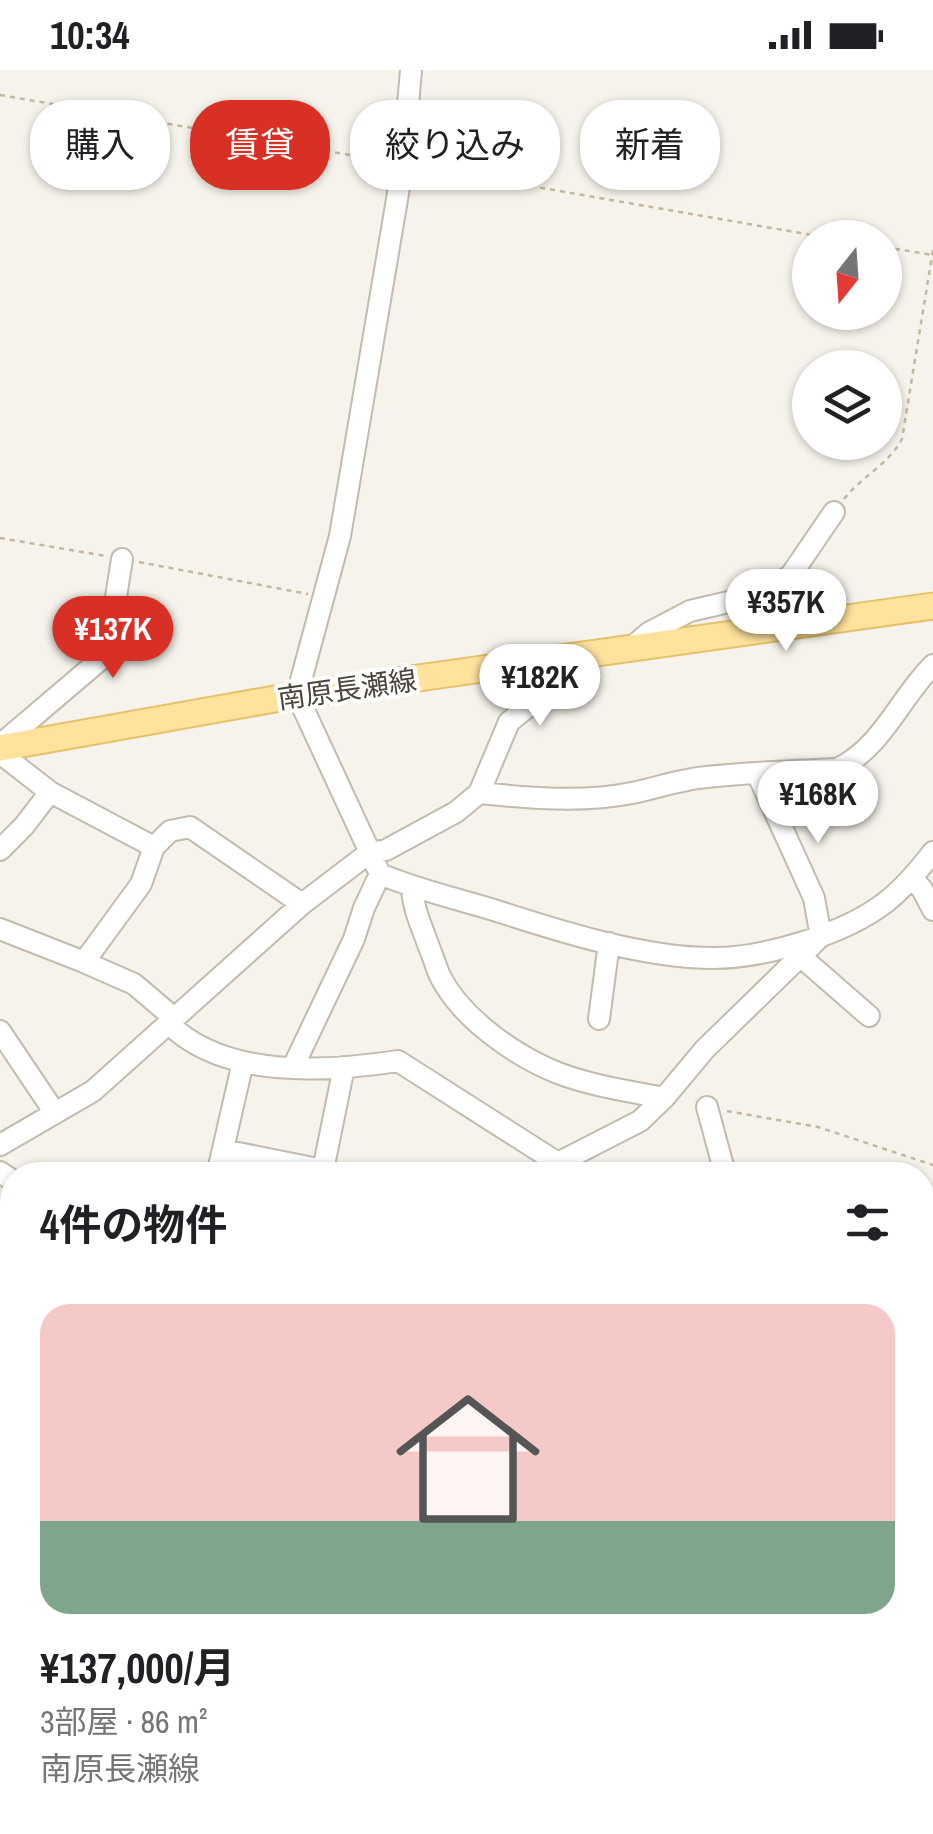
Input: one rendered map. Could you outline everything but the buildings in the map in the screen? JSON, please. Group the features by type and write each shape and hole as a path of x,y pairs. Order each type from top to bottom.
{"main road":[{"name":"南原長瀬線","path":"0,749 297,695 933,606"}],"street":[{"path":"409,100 411,70"},
{"path":"400,190 340,536 297,695 380,874 412,888 565,933 651,952 714,958 764,952 852,923 884,904 933,852"},
{"path":"632,647 650,632 690,611 763,594 792,575 834,512"},
{"path":"122,558 107,654 0,749 50,792 154,847"},
{"path":"0,1145 93,1091 302,904 370,854 386,850 456,812 479,793 509,722 590,656"},
{"path":"479,793 538,798 602,797 689,779 837,769 852,762 879,736 933,665"},
{"path":"757,774 814,898 821,936"},
{"path":"0,850 50,792"},
{"path":"84,962 141,884 154,847 170,831 190,827 302,904"},
{"path":"293,1068 380,874"},
{"path":"912,878 933,910"},
{"path":"412,888 413,904 441,978 482,1028 557,1072 664,1098"},
{"path":"0,929 134,984 171,1021 214,1054 293,1068 398,1061 546,1162"},
{"path":"574,1162 640,1122 694,1060 821,936"},
{"path":"599,1019 609,943"},
{"path":"799,955 869,1016"},
{"path":"0,1030 55,1112"},
{"path":"220,1162 244,1062"},
{"path":"325,1162 344,1067"},
{"path":"707,1108 722,1162"},
{"path":"223,1150 283,1162"}],"path":[{"path":"0,95 350,155"},
{"path":"554,190 792,231"},
{"path":"834,512 850,490 895,452 902,439 933,254 902,249"},
{"path":"0,538 324,597"},
{"path":"707,1108 818,1127 924,1162"}]}
